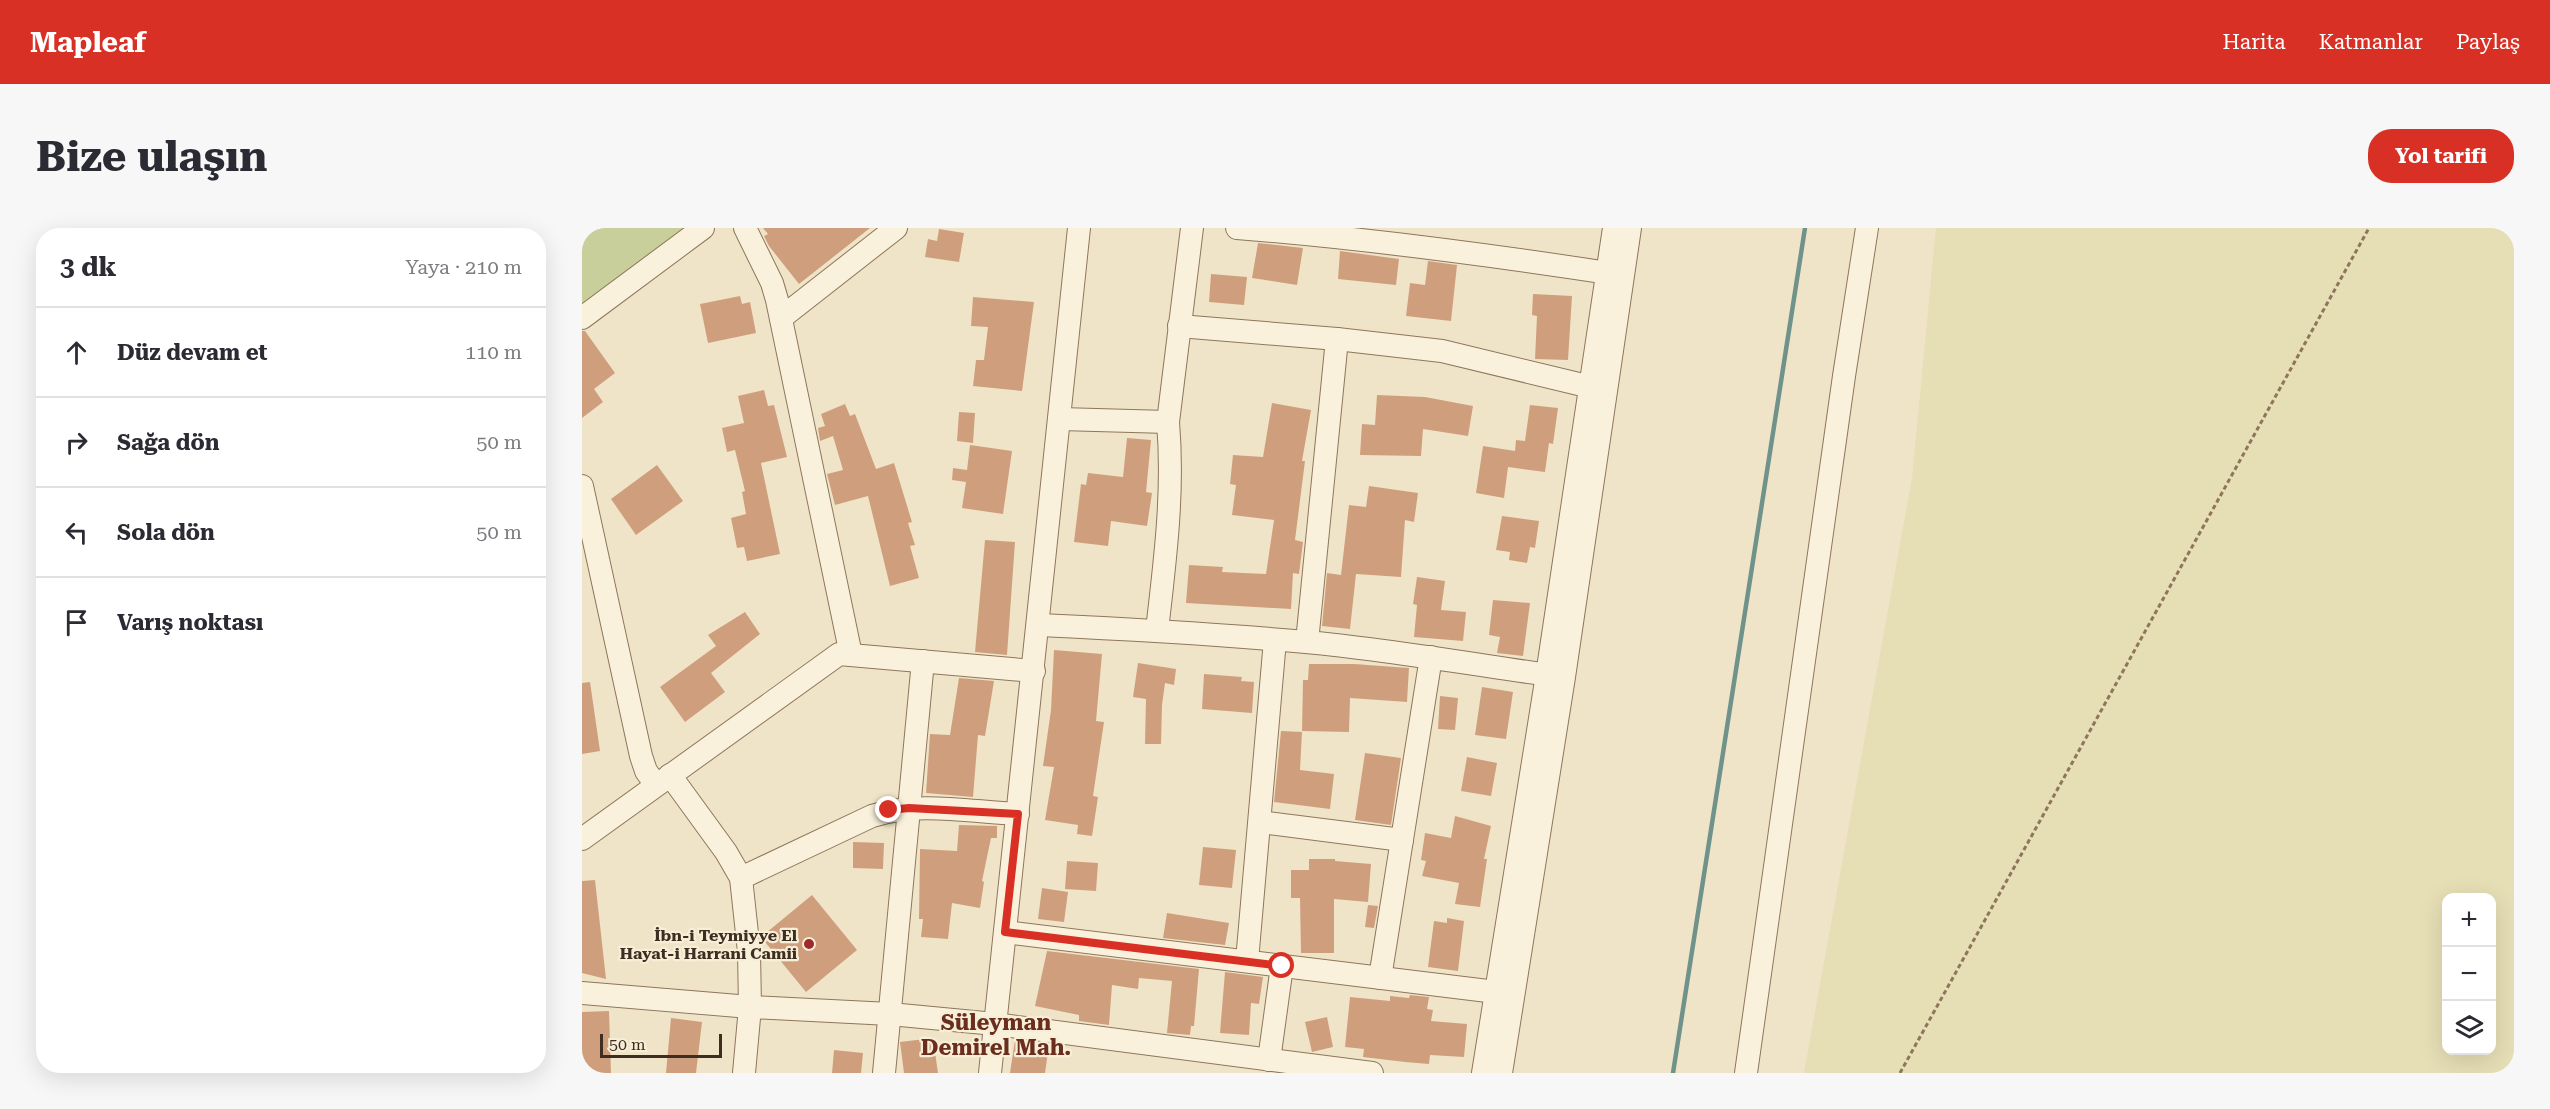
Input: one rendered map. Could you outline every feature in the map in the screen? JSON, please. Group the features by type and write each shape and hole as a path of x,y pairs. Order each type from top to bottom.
{"street":[{"path":"582,318 703,228"},
{"path":"745,228 772,283 782,318 851,655"},
{"path":"782,318 896,228"},
{"path":"990,1073 1039,625 1079,228"},
{"path":"1157,630 1169,527 1171,452 1168,422 1192,228"},
{"path":"1237,228 1352,237 1458,250 1608,273"},
{"path":"1501,1073 1614,228"},
{"path":"1484,1073 1496,992 1555,676 1630,228"},
{"path":"1746,1073 1866,228"},
{"path":"1179,326 1337,339 1442,351 1591,387"},
{"path":"1306,642 1337,339"},
{"path":"1060,418 1168,422"},
{"path":"582,486 646,771 663,780 726,852 741,878 749,952 750,1007 744,1073"},
{"path":"1039,625 1157,630 1306,642 1431,657 1555,676"},
{"path":"1247,961 1275,640"},
{"path":"582,838 839,654 1034,671"},
{"path":"1380,978 1431,657"},
{"path":"884,1073 923,661"},
{"path":"741,878 889,810 909,808 1018,814"},
{"path":"1260,822 1402,840"},
{"path":"1005,932 1496,992"},
{"path":"1254,1063 1282,966"},
{"path":"582,993 750,1007 890,1014 995,1024 1254,1063 1372,1073"}],"path":[{"path":"1900,1073 2369,228"}],"shaded area":[{"path":"1936,228 2514,228 2514,1073 1804,1073 1912,478"}],"green space":[{"path":"582,228 703,228 582,318"}],"building":[{"path":"763,228 870,228 799,284 769,246 764,236 768,234"},
{"path":"939,229 964,233 959,262 925,257 928,239 937,241"},
{"path":"1258,243 1303,248 1297,285 1252,278"},
{"path":"1340,251 1399,259 1396,285 1338,279"},
{"path":"1428,261 1457,265 1451,321 1406,316 1410,283 1425,285"},
{"path":"1211,274 1247,277 1244,305 1209,302"},
{"path":"1533,294 1572,296 1568,360 1535,359 1537,316 1532,315"},
{"path":"740,296 742,304 750,302 756,333 708,343 700,304"},
{"path":"973,297 1034,302 1022,391 973,386 976,360 984,360 988,327 971,326"},
{"path":"582,331 585,331 615,373 594,389 603,402 582,418"},
{"path":"764,390 768,406 774,405 787,457 761,463 780,554 747,561 744,547 737,548 731,518 746,514 742,492 745,491 735,450 727,452 722,428 744,423 738,396"},
{"path":"1377,395 1425,397 1473,406 1468,436 1423,429 1421,456 1360,455 1362,424 1375,425"},
{"path":"1272,403 1311,410 1302,461 1305,461 1295,540 1303,542 1299,574 1293,573 1291,609 1186,603 1189,565 1223,567 1222,572 1266,574 1274,520 1232,515 1236,485 1230,484 1233,455 1263,457"},
{"path":"845,404 850,416 855,414 876,469 894,463 912,522 908,523 915,545 910,546 919,578 890,586 868,496 835,505 827,474 843,470 833,436 820,441 818,428 825,426 821,414"},
{"path":"1530,405 1558,408 1553,444 1549,443 1545,472 1508,467 1504,498 1476,493 1483,446 1515,451 1516,440 1525,441"},
{"path":"959,412 975,413 973,443 957,441"},
{"path":"1127,438 1151,440 1146,492 1152,493 1147,526 1111,521 1108,546 1074,542 1081,484 1086,485 1088,473 1123,477"},
{"path":"970,445 1012,451 1003,514 962,508 966,482 952,480 953,468 967,470"},
{"path":"657,465 683,501 636,535 611,499"},
{"path":"1369,486 1418,493 1414,522 1405,520 1401,577 1356,574 1350,629 1322,626 1327,573 1341,575 1349,505 1366,507"},
{"path":"1502,516 1539,521 1535,548 1530,547 1527,563 1509,560 1510,552 1496,550"},
{"path":"985,540 1015,542 1007,655 975,652"},
{"path":"1417,577 1445,581 1441,610 1466,612 1463,641 1414,637 1417,605 1413,604"},
{"path":"1493,600 1530,603 1523,656 1497,653 1500,637 1489,635"},
{"path":"745,612 760,634 711,673 725,692 685,722 660,687 716,646 708,635"},
{"path":"1054,650 1102,654 1096,721 1104,722 1093,796 1098,797 1092,836 1077,834 1078,825 1045,820 1054,767 1043,766 1051,710"},
{"path":"1138,663 1176,669 1174,685 1165,683 1161,744 1145,744 1146,699 1133,697"},
{"path":"1309,664 1409,668 1407,702 1350,698 1349,732 1302,731 1303,680 1308,680"},
{"path":"1204,674 1242,677 1241,681 1254,682 1252,713 1202,709"},
{"path":"959,678 994,681 985,736 978,735 973,797 926,793 930,734 950,735"},
{"path":"590,682 600,751 582,754 582,683"},
{"path":"1482,687 1513,692 1506,739 1475,735"},
{"path":"1440,696 1458,698 1455,730 1438,729"},
{"path":"1281,731 1302,732 1300,770 1334,774 1330,809 1274,802"},
{"path":"1365,753 1401,758 1391,825 1355,820"},
{"path":"1467,757 1497,763 1491,796 1461,791"},
{"path":"1455,816 1491,826 1484,859 1487,859 1480,907 1455,904 1459,883 1422,876 1426,861 1421,860 1425,833 1451,838"},
{"path":"959,825 997,826 997,838 991,838 982,881 984,882 980,908 952,903 948,939 921,937 923,919 919,919 920,849 957,851"},
{"path":"853,842 884,843 883,869 853,868"},
{"path":"1203,847 1236,850 1232,888 1199,885"},
{"path":"1309,859 1335,859 1335,861 1371,864 1368,902 1334,899 1334,953 1301,953 1300,898 1291,898 1291,870 1309,870"},
{"path":"1067,861 1098,863 1096,891 1065,889"},
{"path":"595,880 606,979 582,973 582,881"},
{"path":"1042,888 1068,892 1064,922 1038,919"},
{"name":"İbn-i Teymiyye El Hayat-i Harrani Camii","path":"812,895 857,950 806,992 761,937"},
{"path":"1368,905 1378,906 1374,928 1365,927"},
{"path":"1167,913 1229,923 1225,945 1163,938"},
{"path":"1447,918 1464,921 1458,971 1428,967 1434,921 1447,923"},
{"path":"1047,951 1199,969 1194,1026 1191,1026 1190,1035 1167,1033 1172,981 1139,978 1138,989 1112,985 1109,1025 1079,1021 1079,1015 1035,1006"},
{"path":"1225,972 1263,977 1259,1004 1251,1003 1249,1035 1220,1033"},
{"path":"1410,995 1429,997 1427,1009 1433,1010 1431,1021 1467,1024 1464,1057 1430,1055 1429,1064 1405,1062 1363,1057 1364,1049 1345,1047 1350,997 1390,1001 1390,996 1409,998"},
{"path":"609,1011 611,1073 582,1073 582,1012"},
{"path":"1327,1017 1333,1047 1312,1052 1305,1022"},
{"path":"671,1018 702,1022 696,1073 666,1073"},
{"path":"933,1038 938,1073 904,1073 900,1042"},
{"path":"1015,1040 1049,1045 1045,1073 1010,1073"},
{"path":"834,1050 863,1053 861,1073 832,1073"}],"waterway":[{"path":"1673,1073 1805,228"}],"place":[{"name":"İbn-i Teymiyye El Hayat-i Harrani Camii","path":"809,944"}],"district":[{"name":"Süleyman Demirel Mah.","path":"996,1034"}],"route":[{"path":"889,810 909,808 1018,814 1005,932 1282,966"}]}
